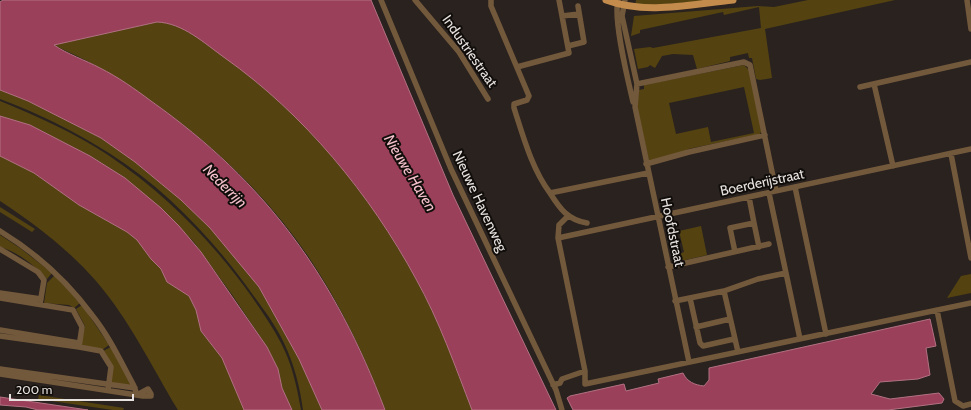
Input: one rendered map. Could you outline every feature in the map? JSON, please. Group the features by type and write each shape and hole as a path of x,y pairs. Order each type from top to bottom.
{"main road":[{"path":"606,0 650,8 733,0"}],"street":[{"name":"Nieuwe Havenweg","path":"381,0 451,169 553,385 562,410"},
{"name":"Industriestraat","path":"415,0 459,52 488,99"},
{"path":"491,0 491,6 529,98 516,103 514,108 524,140 544,185 559,208 568,216 587,222"},
{"path":"517,67 568,54 570,52 559,0"},
{"path":"967,0 971,29"},
{"name":"Hoofdstraat","path":"621,2 622,16 632,55 637,84 634,107"},
{"name":"Hoofdstraat","path":"621,2 616,11 624,61 689,362"},
{"path":"568,46 584,42 578,6"},
{"path":"562,16 579,14"},
{"path":"622,44 628,43"},
{"path":"637,84 744,62 750,65 776,191"},
{"path":"860,87 971,62"},
{"path":"874,84 893,166"},
{"path":"646,164 689,152 765,136"},
{"name":"Boerderijstraat","path":"558,238 971,149"},
{"path":"951,154 971,258"},
{"path":"550,193 648,172"},
{"path":"794,187 826,334"},
{"path":"769,193 800,339"},
{"path":"749,197 759,247"},
{"path":"568,216 559,224 558,238 585,371 585,384 971,303"},
{"path":"735,252 730,228 754,223"},
{"path":"0,231 50,267 76,293 104,333 136,392 0,369"},
{"path":"668,267 779,242"},
{"path":"0,249 38,272 44,280 40,302"},
{"path":"676,301 724,291 758,279 786,273"},
{"path":"724,291 738,352"},
{"path":"0,293 73,310 82,327 79,345"},
{"path":"0,298 40,302"},
{"path":"690,298 700,343 703,346 734,339"},
{"path":"937,310 955,400 963,406 971,404"},
{"path":"696,327 730,319"},
{"path":"0,330 79,345 101,351 111,367 108,387"},
{"path":"0,336 79,345"},
{"path":"553,385 560,383 562,379 585,371"},
{"path":"0,374 108,387"}],"shaded area":[{"path":"636,0 714,0 657,5 635,5"},
{"path":"808,0 895,0 765,29 772,78 760,80 756,79 752,58 749,58 748,53 730,57 730,61 697,69 693,55 673,54 662,56 655,68 650,65 648,67 638,69 634,49 653,48 761,28 759,7 724,15 723,12 640,30 640,33 631,36 634,16 758,6 774,7"},
{"path":"157,22 176,26 193,35 255,80 308,130 356,186 398,247 416,279 439,327 472,410 385,410 351,330 331,292 288,228 265,201 216,152 161,108 97,66 54,45"},
{"path":"744,65 749,70 762,130 760,134 688,149 685,152 649,161 637,107 639,90 644,89 644,85","holes":["744,87 754,133 711,142 708,127 676,134 669,103"]},
{"path":"0,90 28,101 101,138 135,162 181,200 210,228 259,287 299,359 322,410 303,410 294,367 288,351 277,330 266,312 238,275 188,217 169,199 130,167 83,137 28,110 0,99"},
{"path":"0,101 56,125 108,155 149,185 187,220 237,277 274,331 285,351 291,367 301,410 292,410 282,388 278,369 267,347 233,296 193,241 125,178 90,156 30,125 0,116"},
{"path":"0,156 34,173 79,205 127,232 137,240 151,259 161,269 167,282 189,296 196,310 201,331 222,358 244,410 178,410 130,327 96,281 74,258 51,238 0,201"},
{"path":"0,207 35,229 32,232 0,212"},
{"path":"701,226 707,255 677,262 676,255 684,252 679,231"},
{"path":"0,235 20,248 52,273 47,279 25,260 13,252 0,247"},
{"path":"971,274 971,293 947,298 961,276"},
{"path":"55,275 80,303 74,308 69,305 44,303 47,283"},
{"path":"82,305 109,345 102,350 81,345 85,326 76,309"},
{"path":"111,347 131,385 111,384 113,366 103,351"},
{"path":"39,395 124,408 123,410 113,410 38,399"}],"water":[{"path":"3,0 371,0 453,195 556,410 472,410 432,311 398,247 378,216 333,158 282,104 254,80 201,40 176,26 157,22 54,45 120,79 192,132 229,165 263,200 293,237 320,276 344,318 365,362 385,410 322,410 299,359 259,287 210,228 181,200 135,162 101,138 28,101 0,90 0,2"},
{"path":"0,116 30,125 90,156 125,178 161,208 179,226 201,252 267,347 278,369 282,388 292,410 244,410 222,358 201,331 196,310 189,296 167,282 161,269 151,259 137,240 127,232 79,205 34,173 0,156"},
{"path":"930,319 936,346 926,348 930,375 918,379 880,382 871,394 890,399 939,393 944,399 942,403 888,410 573,410 567,398 570,396 624,384 626,391 659,383 658,379 683,373 687,379 697,385 704,386 709,380 709,368"},
{"path":"0,397 88,410 38,410 26,407 0,405"}],"water label":[{"name":"Nieuwe Haven","path":"410,173"},
{"name":"Nederrijn","path":"225,186"}]}
